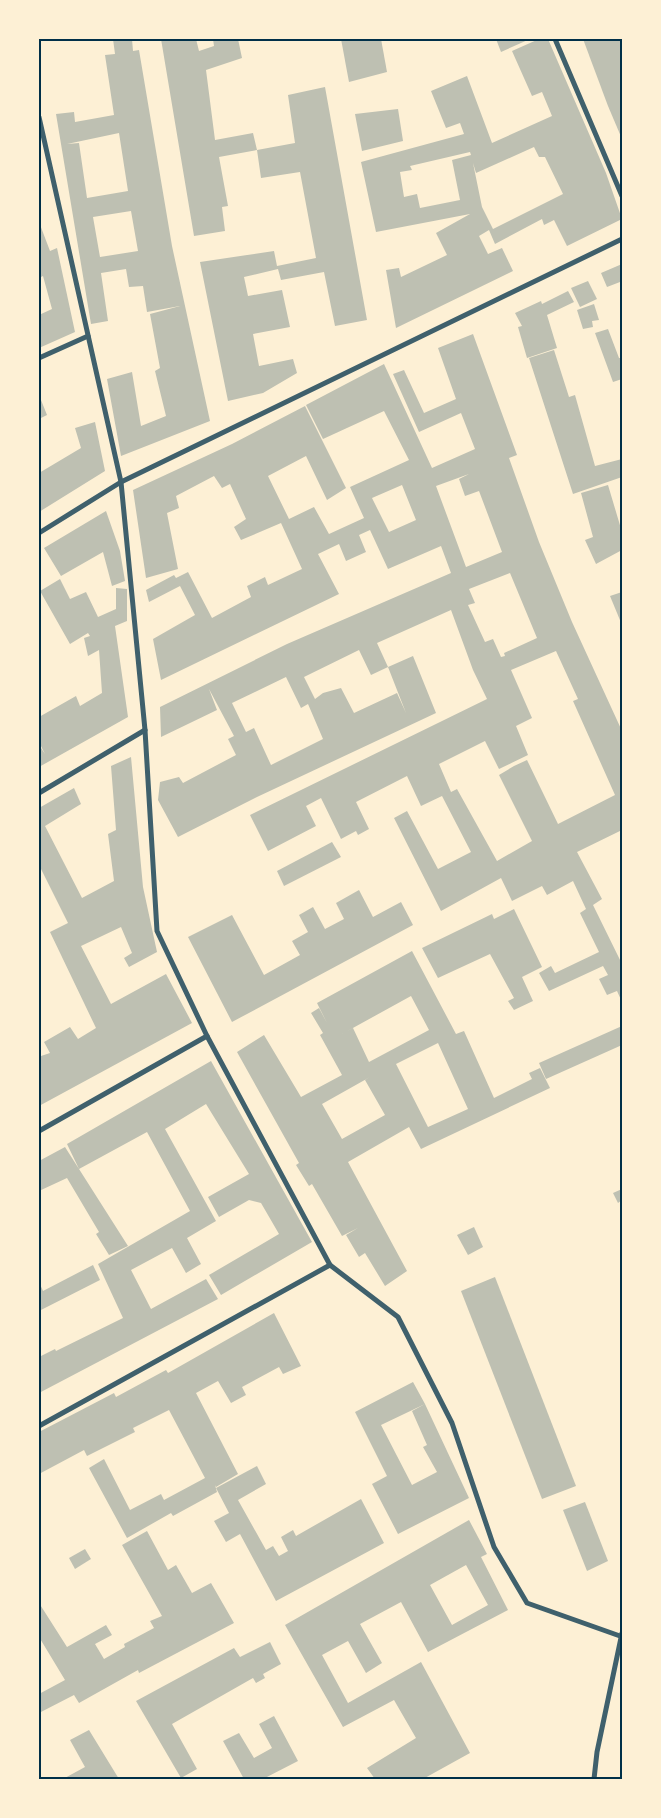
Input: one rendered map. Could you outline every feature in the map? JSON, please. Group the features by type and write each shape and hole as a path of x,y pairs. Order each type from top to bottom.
{"street":[{"path":"555,39 622,196"},
{"path":"39,117 121,482 145,730 157,931 207,1036 330,1265 398,1317 452,1423 494,1547 527,1603 621,1634 597,1752 594,1779"},
{"path":"39,533 121,482 622,239"},
{"path":"39,358 88,336"},
{"path":"39,793 145,730"},
{"path":"39,1131 207,1036"},
{"path":"39,1426 330,1265"}],"building":[{"path":"113,39 132,39 133,51 139,50 172,246 210,421 121,456 107,379 132,372 141,426 166,416 155,371 160,368 150,314 180,306 147,312 143,286 129,287 126,269 101,273 108,321 91,324 56,114 74,112 75,122 114,115 105,55 115,54","holes":["119,133 128,191 87,198 79,143 67,144","131,211 138,251 100,257 93,217"]},
{"path":"161,39 196,39 199,51 214,46 213,39 238,39 242,58 206,70 215,140 253,133 257,150 219,157 228,206 222,207 225,231 194,236"},
{"path":"341,39 381,39 387,72 349,82"},
{"path":"496,39 530,39 501,52"},
{"path":"539,39 548,39 606,173 622,219 567,246 554,220 544,225 542,219 495,244 489,230 479,236 488,254 502,248 513,271 396,328 386,270 399,268 401,277 447,255 436,233 470,214 376,232 361,162 464,134 460,123 446,128 431,91 467,76 492,143 552,116 542,92 532,96 512,51","holes":["534,147 539,157 545,157 563,194 493,229 482,207 473,163 476,173","470,152 471,155 452,160 460,200 420,208 417,194 404,197 400,172 412,170 410,166"]},
{"path":"583,39 622,39 622,139 608,106"},
{"path":"325,87 367,320 335,326 324,272 281,280 278,269 244,277 248,296 282,290 290,327 253,334 259,366 293,359 297,373 263,393 228,401 200,262 274,251 277,266 316,258 300,172 261,178 257,150 295,143 288,95"},
{"path":"398,109 403,141 362,151 355,114"},
{"path":"39,222 50,251 57,248 75,332 39,348 39,315 52,309 43,276 39,278"},
{"path":"622,264 622,286 620,282 607,287 601,273"},
{"path":"588,281 597,299 580,307 571,288"},
{"path":"568,291 574,302 547,315 557,348 527,358 518,327 522,326 515,313 541,301 542,304"},
{"path":"594,304 599,320 592,321 593,327 583,329 577,310"},
{"path":"608,329 619,358 622,358 622,379 613,382 595,333"},
{"path":"473,334 517,455 509,458 539,542 572,622 622,731 622,830 577,852 602,899 593,905 622,964 622,1002 617,991 607,995 599,979 608,975 603,966 549,991 539,973 551,966 555,973 599,952 580,913 586,909 573,881 547,895 542,886 512,901 501,878 441,911 394,818 407,811 438,869 471,852 442,796 421,806 407,776 356,802 369,829 358,835 356,831 341,839 321,798 306,806 316,826 268,851 250,815 487,699 473,670 451,610 377,643 388,667 413,656 436,713 257,797 178,837 158,800 160,782 179,777 183,783 236,755 228,739 234,736 209,689 217,710 161,737 160,707 287,644 451,573 441,546 388,569 370,530 359,535 366,552 346,561 339,544 318,554 339,594 161,680 153,639 195,615 180,586 149,602 146,590 174,575 176,578 188,572 212,618 251,597 247,586 265,577 268,585 302,569 281,523 241,540 234,527 246,519 230,484 222,488 214,476 176,496 179,508 167,513 178,569 146,578 133,490 232,444 305,406 346,488 327,500 306,456 268,476 289,519 314,507 329,534 364,518 350,487 409,460 384,411 323,439 306,405 384,364 432,468 475,449 461,413 419,432 393,374 404,370 424,413 456,399 438,348","holes":["469,474 459,479 465,496 479,491 502,552 466,567 436,486","402,485 416,520 389,532 372,498","510,573 537,638 504,653 505,656 501,657 493,639 485,642 468,605 475,603 469,589","359,650 371,675 388,667 406,713 397,693 354,713 341,688 323,693 315,699 304,677","556,651 578,699 573,701 615,795 558,824 527,760 514,766 499,775 532,841 497,861 457,789 451,792 439,764 485,741 499,769 528,755 516,726 532,718 511,670","286,677 301,708 308,704 323,739 271,765 254,728 246,732 232,703"]},
{"path":"554,350 569,397 575,395 595,466 622,459 622,477 573,494 529,358"},
{"path":"39,395 47,415 39,419"},
{"path":"95,422 105,471 39,512 39,473 81,448 75,428"},
{"path":"608,485 622,532 622,550 596,564 585,540 593,537 581,493"},
{"path":"106,511 120,551 125,581 112,586 103,552 61,576 44,548"},
{"path":"60,579 70,599 86,592 98,617 116,609 116,588 127,589 127,621 115,626 128,717 39,767 39,745 45,754 39,742 39,717 76,696 80,706 102,693 99,650 88,656 84,638 90,636 88,633 70,644 40,591"},
{"path":"622,592 622,625 610,596"},
{"path":"131,757 143,887 157,952 129,967 124,958 132,953 121,927 81,946 111,1004 166,974 192,1023 39,1106 39,1052 41,1056 50,1053 44,1042 70,1027 78,1039 96,1028 50,932 68,923 39,865 39,808 74,788 81,804 45,826 82,898 114,881 108,834 116,830 111,766"},
{"path":"332,842 341,857 284,886 277,871"},
{"path":"359,890 373,917 401,902 413,925 232,1022 188,937 232,915 264,975 300,955 292,941 308,932 299,915 313,907 325,929 344,919 336,903"},
{"path":"514,909 542,967 522,977 533,1001 514,1010 508,1001 514,998 490,954 438,978 422,948 492,914 494,919"},
{"path":"412,951 456,1034 464,1031 494,1098 532,1079 529,1073 540,1068 550,1088 421,1149 409,1127 348,1162 407,1271 385,1286 365,1253 359,1257 346,1235 358,1228 342,1236 312,1184 309,1186 296,1165 299,1163 237,1052 264,1035 301,1097 342,1075 320,1035 323,1033 311,1013 319,1008 327,1023 317,1003","holes":["411,996 429,1030 369,1062 353,1028 342,1034","438,1043 468,1109 428,1127 396,1064","370,1077 365,1080 385,1115 342,1139 322,1104"]},
{"path":"622,1026 622,1045 546,1079 539,1063"},
{"path":"211,1061 312,1242 221,1295 209,1275 279,1234 261,1203 249,1200 219,1217 208,1197 249,1174 206,1104 165,1129 216,1221 187,1238 201,1264 186,1273 172,1248 131,1270 151,1309 206,1279 218,1299 39,1393 39,1357 55,1349 56,1351 123,1318 98,1264 190,1211 147,1132 79,1169 67,1144"},
{"path":"65,1147 128,1246 109,1255 96,1234 99,1232 67,1178 39,1191 39,1161"},
{"path":"622,1189 622,1200 618,1203 613,1193"},
{"path":"474,1227 483,1247 468,1255 457,1235"},
{"path":"93,1265 100,1280 39,1311 39,1282 43,1291"},
{"path":"495,1277 576,1486 542,1499 461,1291"},
{"path":"274,1313 301,1366 283,1374 279,1367 242,1387 246,1395 231,1403 218,1381 196,1393 238,1474 216,1487 215,1485 217,1492 173,1516 171,1513 127,1538 89,1468 104,1459 130,1510 161,1494 164,1500 205,1478 169,1410 133,1428 135,1432 87,1456 84,1450 39,1474 39,1432 114,1393 116,1397 166,1370 168,1373"},
{"path":"413,1382 425,1404 469,1498 398,1534 372,1484 387,1476 355,1412","holes":["425,1404 412,1411 427,1445 423,1447 437,1472 412,1485 381,1425"]},
{"path":"257,1466 266,1484 238,1500 266,1550 273,1546 279,1556 288,1551 281,1537 293,1530 296,1536 361,1499 384,1543 276,1601 240,1534 226,1542 214,1521 229,1513 216,1488"},
{"path":"585,1502 608,1561 587,1571 563,1510"},
{"path":"469,1520 487,1554 481,1557 508,1610 428,1652 401,1602 360,1624 382,1663 366,1673 348,1641 322,1655 348,1703 421,1662 470,1753 423,1779 375,1779 367,1768 416,1738 394,1700 343,1727 285,1625","holes":["466,1565 488,1605 452,1625 430,1585"]},
{"path":"147,1531 168,1570 176,1565 192,1593 211,1583 234,1623 139,1673 138,1670 79,1703 74,1695 39,1713 39,1694 65,1680 39,1637 39,1603 67,1647 106,1625 112,1635 95,1644 104,1659 125,1647 124,1644 154,1628 150,1621 162,1616 122,1545"},
{"path":"85,1549 91,1559 75,1569 69,1558"},
{"path":"270,1642 281,1664 263,1674 265,1678 256,1683 253,1678 172,1724 197,1769 181,1778 136,1701 234,1648 240,1657"},
{"path":"274,1716 298,1761 263,1779 244,1779 223,1741 239,1733 254,1758 272,1748 259,1724"},
{"path":"89,1730 119,1779 63,1779 85,1767 70,1740"}]}
